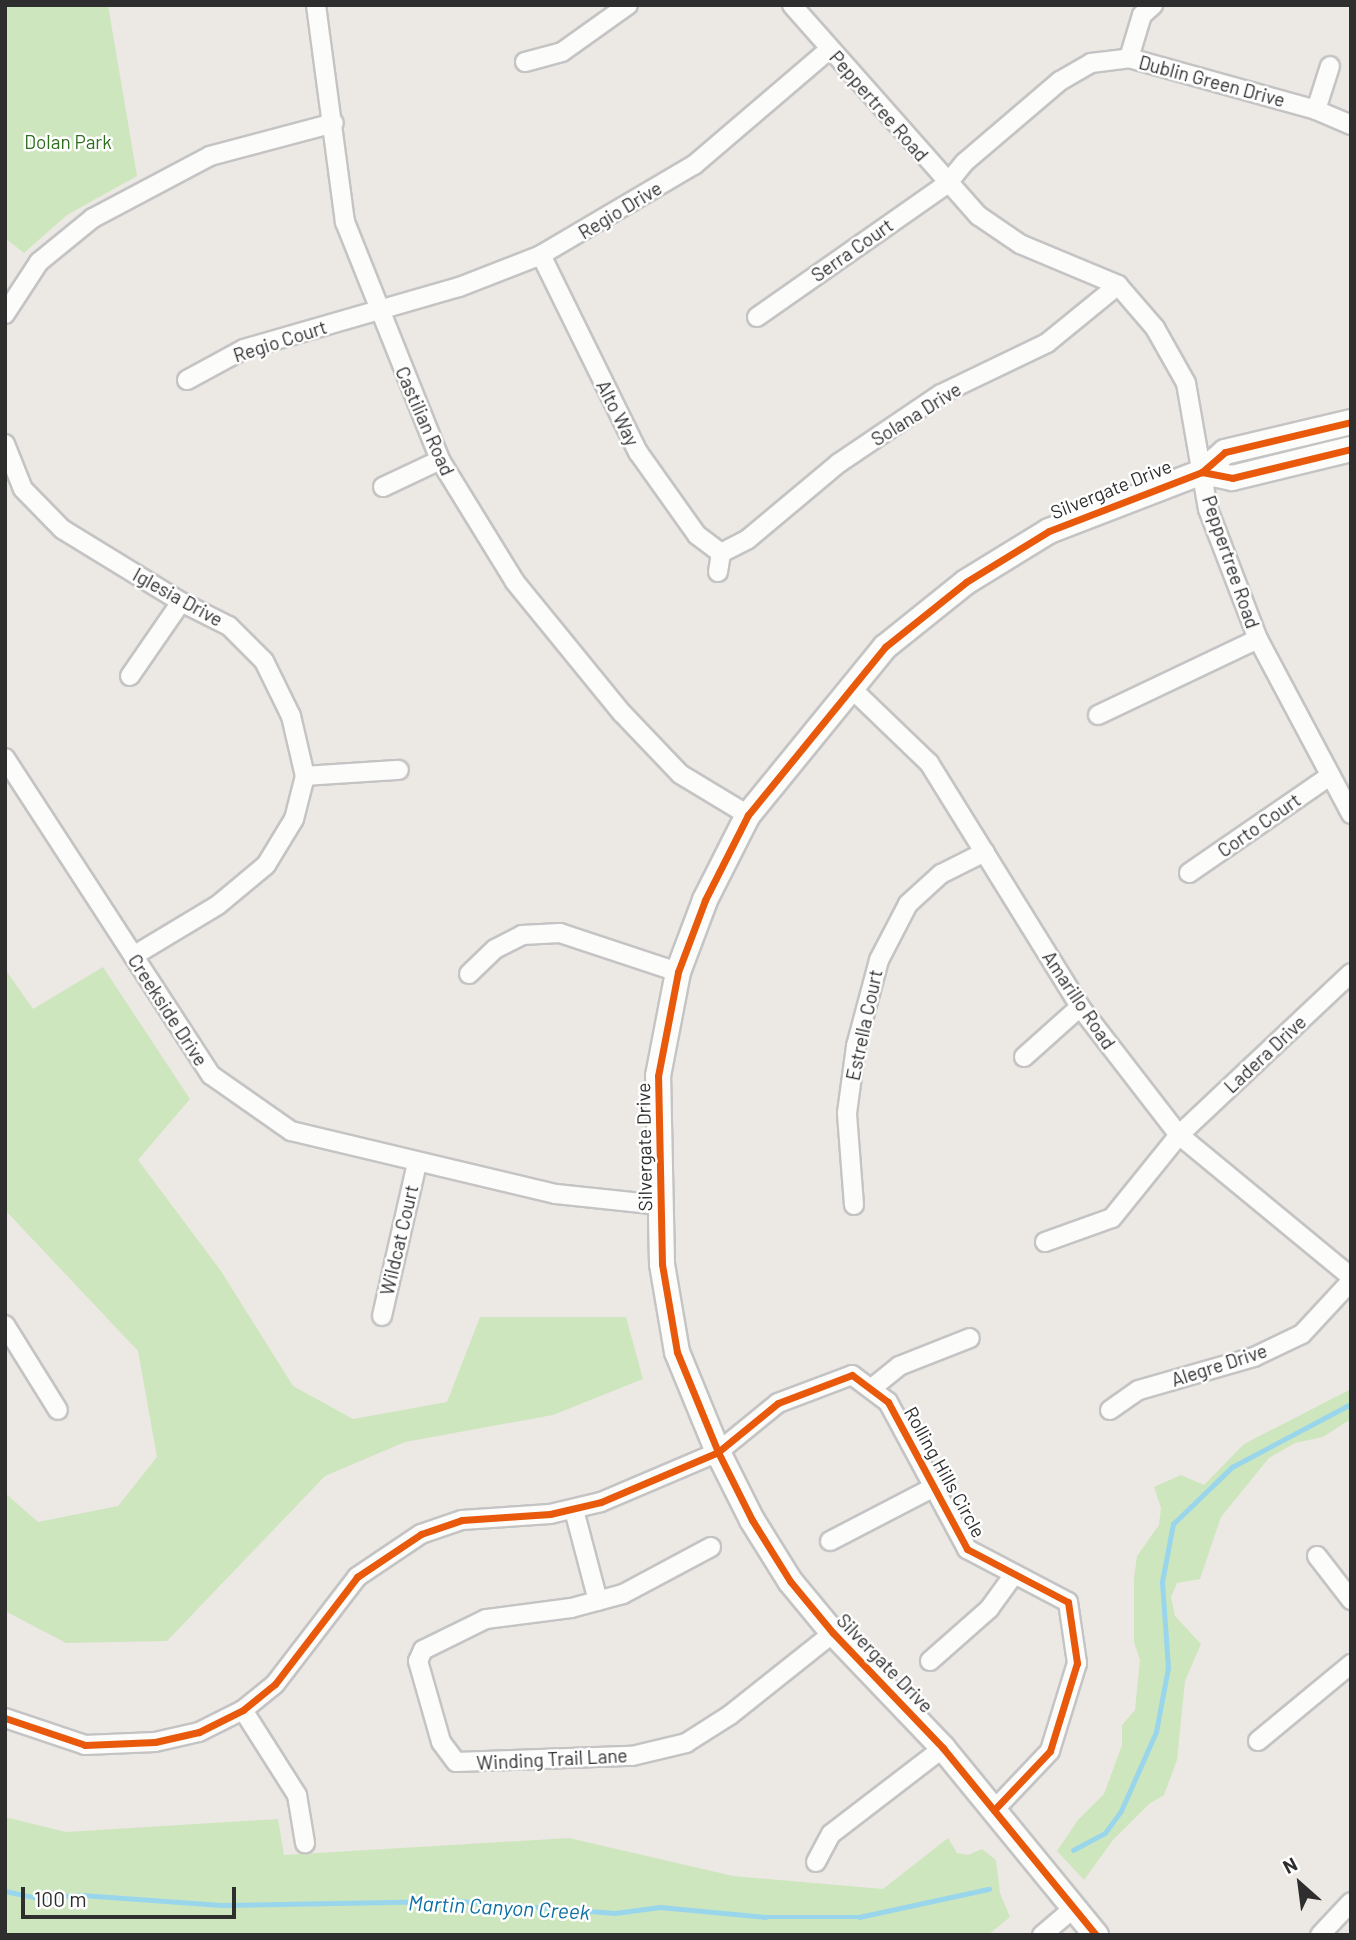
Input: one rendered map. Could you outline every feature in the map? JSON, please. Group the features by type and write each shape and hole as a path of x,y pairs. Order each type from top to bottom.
{"street":[{"name":"Castilian Road","path":"316,5 334,123 345,222 377,311 440,460 515,582 622,713 680,774 748,815"},
{"path":"525,62 562,52 628,5"},
{"name":"Peppertree Road","path":"792,5 947,184 979,216 1020,244 1118,285 1155,328 1186,383 1208,509 1258,639 1328,777 1351,814"},
{"path":"1129,58 1142,15 1153,5"},
{"name":"Regio Drive","path":"377,311 541,256 694,165 830,49"},
{"name":"Dublin Green Drive","path":"947,184 965,162 1060,81 1091,63 1129,58 1316,110 1351,125"},
{"path":"1316,110 1330,66"},
{"path":"5,314 39,262 93,218 209,156 334,123"},
{"name":"Serra Court","path":"757,317 947,184"},
{"name":"Alto Way","path":"541,256 638,452 697,535 721,553"},
{"name":"Solana Drive","path":"721,553 748,539 839,463 941,394 1047,343 1118,285"},
{"name":"Regio Court","path":"187,380 244,349 377,311"},
{"name":"Silvergate Drive","path":"1096,1935 943,1748 832,1633 790,1581 718,1452 677,1352 662,1265 658,1076 678,972 705,900 748,815 885,647 925,613 1009,554 1090,512 1202,472 1225,453 1351,422"},
{"name":"Iglesia Drive","path":"5,444 23,489 62,529 181,602 229,626 264,660 291,716 305,776 294,819 265,865 218,905 133,956"},
{"name":"Silvergate Drive","path":"1202,472 1232,478 1351,449"},
{"path":"383,487 440,460"},
{"path":"718,572 721,553"},
{"path":"130,676 181,602"},
{"path":"1098,715 1258,639"},
{"name":"Amarillo Road","path":"850,687 929,763 1080,1007 1179,1135 1351,1279"},
{"name":"Creekside Drive","path":"5,758 211,1075 291,1131 556,1194 660,1205"},
{"path":"305,776 399,770"},
{"name":"Corto Court","path":"1189,873 1328,777"},
{"name":"Estrella Court","path":"854,1205 847,1113 856,1046 879,960 908,904 942,874 985,852"},
{"path":"469,974 495,949 522,935 560,933 678,972"},
{"name":"Ladera Drive","path":"1045,1242 1112,1218 1179,1135 1351,973"},
{"path":"1024,1057 1080,1007"},
{"name":"Wildcat Court","path":"382,1316 417,1163"},
{"name":"Alegre Drive","path":"1111,1410 1139,1390 1254,1357 1303,1334 1351,1279"},
{"path":"5,1325 58,1410"},
{"path":"873,1388 899,1366 971,1338"},
{"name":"Rolling Hills Circle","path":"718,1452 778,1403 852,1375 873,1388 888,1402 967,1549 1013,1576 1069,1602 1077,1663 1050,1751 994,1810"},
{"path":"5,1718 85,1745 122,1745 200,1732 243,1710 294,1663 357,1577 421,1534 463,1520 574,1510 718,1452"},
{"path":"830,1541 934,1488"},
{"path":"574,1510 598,1601"},
{"name":"Winding Trail Lane","path":"711,1547 652,1582 598,1601 486,1619 423,1650 418,1661 441,1742 456,1762 632,1756 686,1743 730,1715 832,1633"},
{"path":"1317,1556 1351,1600"},
{"path":"930,1661 989,1609 1013,1576"},
{"path":"1258,1741 1351,1664"},
{"path":"243,1710 297,1795 305,1843"},
{"path":"816,1862 831,1834 943,1748"},
{"path":"1321,1935 1351,1902"},
{"path":"1042,1935 1074,1908"}],"green space":[{"name":"Dolan Park","path":"5,5 108,5 137,176 67,215 24,253 5,238"},
{"path":"103,967 190,1099 138,1160 221,1271 293,1386 353,1419 447,1402 480,1317 626,1317 643,1379 553,1415 405,1442 325,1476 167,1641 66,1643 5,1611 5,1493 38,1522 118,1506 157,1457 138,1351 5,1210 5,969 33,1009"},
{"path":"1351,1389 1351,1419 1323,1437 1295,1443 1269,1458 1221,1517 1200,1579 1177,1583 1171,1597 1175,1616 1201,1644 1185,1681 1177,1760 1164,1795 1149,1804 1113,1840 1084,1880 1057,1851 1078,1820 1104,1794 1122,1745 1122,1725 1135,1710 1140,1660 1134,1642 1134,1578 1137,1556 1159,1525 1161,1508 1154,1487 1181,1475 1204,1485 1244,1444"},
{"path":"5,1817 66,1832 278,1819 284,1855 569,1838 733,1876 883,1889 948,1838 957,1853 968,1855 982,1849 996,1860 1000,1893 1010,1917 988,1935 5,1935"}],"waterway":[{"name":"Martin Canyon Creek","path":"1073,1850 1105,1833 1121,1811 1156,1732 1168,1668 1162,1582 1173,1524 1232,1467 1351,1404"},
{"name":"Martin Canyon Creek","path":"5,1891 38,1898 82,1895 221,1905 459,1901 615,1913 660,1907 766,1917 859,1917 989,1889"}],"cycle path":[{"path":"1096,1935 943,1748 833,1633 790,1581 752,1520 718,1452 677,1352 662,1264 658,1076 678,972 705,900 748,815 885,647 966,582 1049,531 1202,472 1225,452 1351,422"},
{"path":"1202,472 1232,478 1351,449"},
{"path":"5,1718 85,1745 155,1742 199,1732 243,1710 275,1684 357,1577 421,1534 462,1520 550,1514 601,1502 718,1452 778,1403 852,1375 888,1402 967,1549 1068,1602 1077,1663 1050,1751 994,1810"}]}
